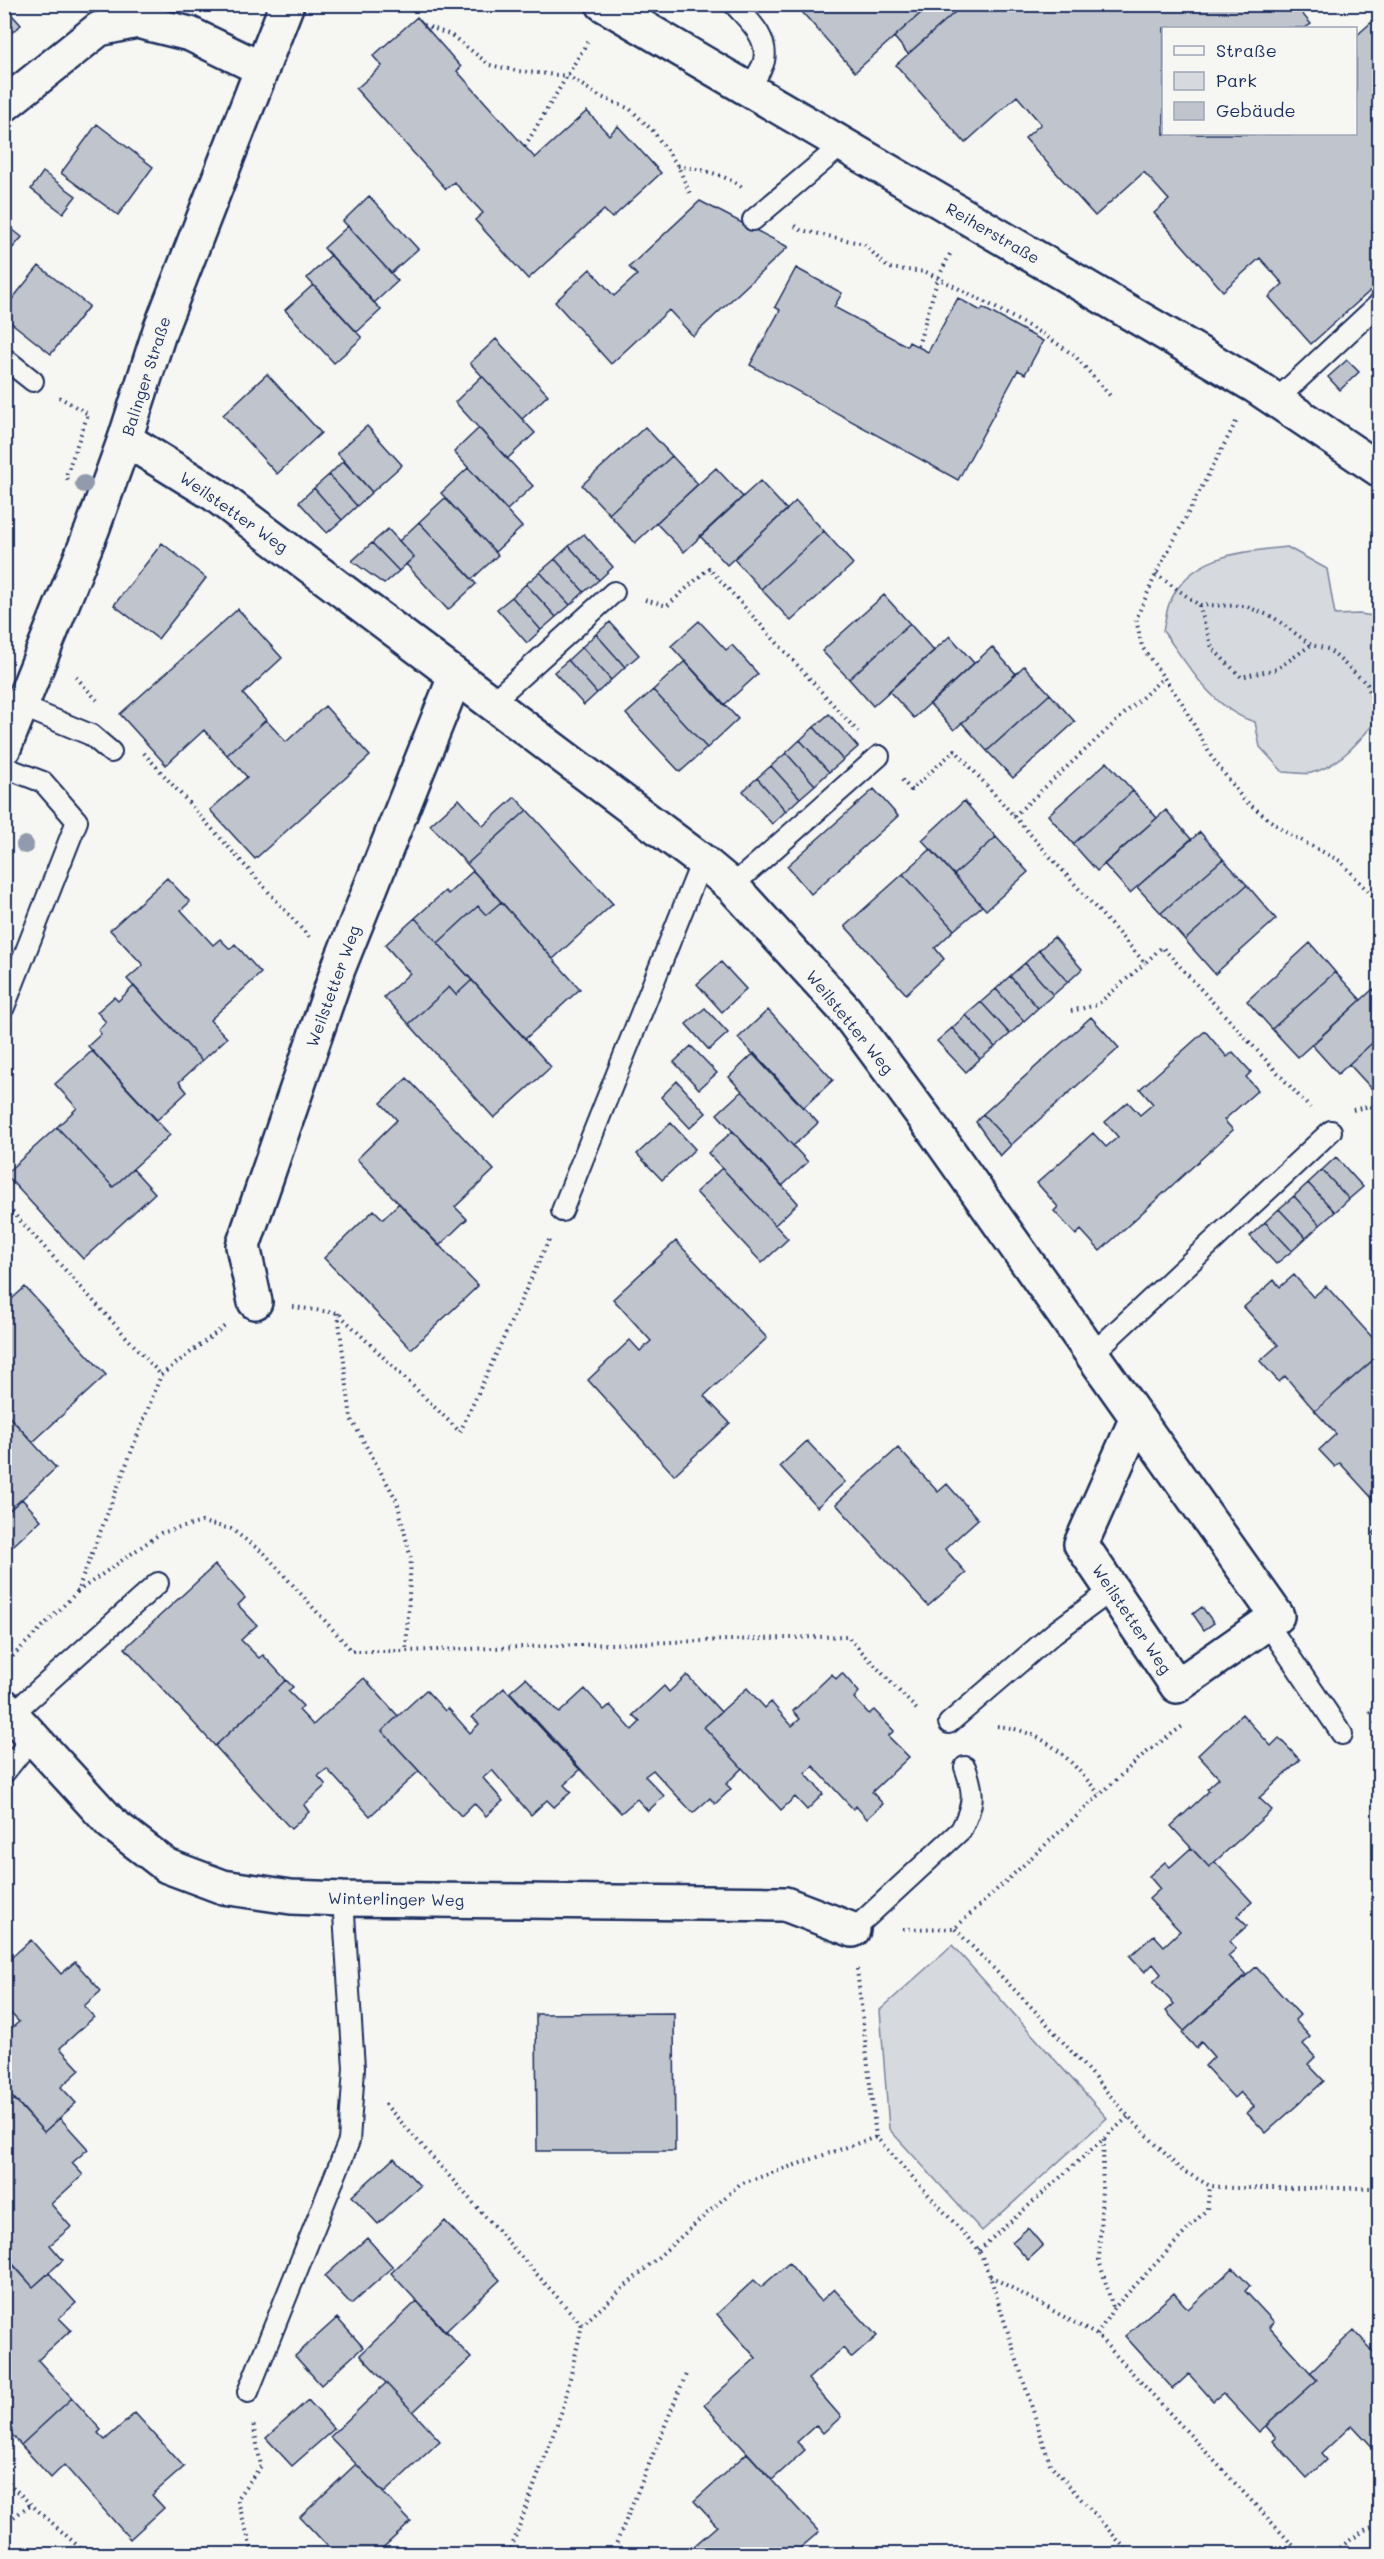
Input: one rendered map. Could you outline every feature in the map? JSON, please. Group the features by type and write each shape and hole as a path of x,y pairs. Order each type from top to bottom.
{"street":[{"name":"Balinger Straße","path":"4,748 92,530 125,439 160,330 287,4"},
{"name":"Reiherstraße","path":"603,4 1265,393 1380,470"},
{"path":"4,105 99,29 137,21 190,34 262,69"},
{"name":"Weilstetter Weg","path":"125,439 214,494 702,861 732,886 845,1010 935,1132 1136,1420 1277,1616 1177,1686 1081,1544 1136,1420"},
{"name":"Weilstetter Weg","path":"255,1302 243,1246 338,969 455,677"},
{"name":"Winterlinger Weg","path":"16,1719 111,1822 167,1866 223,1887 291,1897 344,1899 785,1904 853,1930"}],"lane":[{"path":"734,4 757,30 764,43 764,62 748,90"},
{"path":"753,220 842,145"},
{"path":"1265,393 1380,303"},
{"path":"4,358 33,381"},
{"path":"491,703 614,592"},
{"path":"21,706 91,735 111,752"},
{"path":"732,886 879,756"},
{"path":"4,767 43,782 77,821 4,1007"},
{"path":"562,1211 702,861"},
{"path":"1092,1355 1331,1131"},
{"path":"4,1773 16,1719 158,1583"},
{"path":"949,1723 1055,1632 1112,1590"},
{"path":"1267,1623 1342,1734"},
{"path":"853,1930 961,1830 971,1810 974,1789 966,1767"},
{"path":"248,2392 349,2141 354,2068 344,1899"}],"path":[{"path":"424,25 451,35 490,65 517,71 568,76 599,96 630,109 653,131 678,166 691,196"},
{"path":"525,146 591,37"},
{"path":"678,166 702,169 735,182 801,230 864,244 888,268 926,272 938,278 1046,336 1075,356 1112,398"},
{"path":"918,346 938,278 956,242 959,213"},
{"path":"33,381 88,414 66,476 92,530"},
{"path":"1265,393 1156,574 1137,620 1142,647 1182,703 1211,756 1244,799 1285,832 1340,861 1380,904"},
{"path":"614,592 667,606 709,567 911,790 955,750 1145,963"},
{"path":"1156,574 1199,605 1245,606 1273,617 1311,645 1328,649 1367,684 1380,720"},
{"path":"1199,605 1212,648 1241,677 1277,669 1311,645"},
{"path":"46,644 101,705"},
{"path":"1014,816 1163,678"},
{"path":"141,749 338,969"},
{"path":"1071,1011 1097,1005 1162,947 1331,1131"},
{"path":"4,1203 161,1375"},
{"path":"77,1592 161,1375 255,1302 338,1313 459,1432 562,1211"},
{"path":"338,1313 351,1419 397,1501 411,1559 406,1651"},
{"path":"4,1665 77,1592 161,1533 201,1522 231,1529 265,1554 351,1651 847,1636 927,1721 1019,1728 1054,1745 1099,1794"},
{"path":"1369,1713 1380,1704"},
{"path":"1130,2554 1050,2464 990,2276 979,2250 876,2137 853,1930 955,1928 1143,1755 1191,1721"},
{"path":"955,1928 1040,2016 1129,2117 1180,2169 1210,2186 1380,2188"},
{"path":"354,2068 582,2325"},
{"path":"979,2250 1129,2117"},
{"path":"509,2554 564,2405 582,2325 740,2184 876,2137"},
{"path":"1104,2139 1100,2260 1113,2309"},
{"path":"1097,2335 1113,2309 1207,2210 1210,2186"},
{"path":"990,2276 1097,2335 1301,2554"},
{"path":"612,2554 687,2372"},
{"path":"248,2392 261,2466 237,2498 253,2554"},
{"path":"4,2478 30,2505 57,2525 86,2554"},
{"path":"4,2524 30,2505"},
{"path":"1330,2554 1365,2530 1380,2524"}],"green space":[{"path":"1287,547 1327,569 1335,615 1360,614 1379,617 1379,717 1340,758 1321,770 1308,774 1283,772 1260,747 1255,722 1226,708 1214,697 1192,672 1163,631 1169,604 1178,587 1203,565 1235,554"},
{"path":"952,1945 1107,2118 982,2231 889,2129 880,2010"}],"building":[{"path":"795,4 931,4 855,72"},
{"path":"931,4 964,4 908,54 894,37"},
{"path":"964,4 1294,4 1311,24 1306,27 1162,27 1162,135 1357,135 1357,35 1374,20 1380,26 1380,282 1311,344 1269,297 1283,284 1260,258 1223,291 1154,213 1169,200 1144,172 1095,216 1025,138 1041,124 1017,96 965,143 896,65"},
{"path":"4,6 21,25 4,39"},
{"path":"417,17 461,67 457,71 535,158 587,111 609,135 618,126 661,173 612,218 604,210 528,279 475,220 483,213 454,182 446,189 356,89 382,66 373,56"},
{"path":"97,124 153,167 118,215 61,173"},
{"path":"43,172 76,196 63,213 31,189"},
{"path":"369,196 418,249 391,273 343,221"},
{"path":"700,201 788,247 693,336 669,310 611,364 555,302 590,269 614,296 637,275 629,267"},
{"path":"4,223 22,237 4,258"},
{"path":"348,226 398,281 374,303 324,248"},
{"path":"331,255 381,310 357,332 307,278"},
{"path":"39,266 89,306 51,354 4,317 4,309"},
{"path":"796,268 842,293 834,307 907,346 909,342 928,352 958,298 981,311 983,308 1043,341 1025,374 1018,370 958,480 750,365 780,310 775,307"},
{"path":"313,285 362,338 334,363 285,310"},
{"path":"496,339 548,395 522,419 470,363"},
{"path":"1347,360 1359,372 1340,390 1328,377"},
{"path":"267,374 321,433 277,474 223,415"},
{"path":"482,376 535,433 507,459 455,402"},
{"path":"367,426 402,465 372,492 337,453"},
{"path":"645,427 672,456 609,514 582,485"},
{"path":"479,428 533,486 507,510 454,452"},
{"path":"672,456 698,484 635,543 609,514"},
{"path":"343,461 372,492 357,506 329,475"},
{"path":"468,468 522,527 495,552 441,493"},
{"path":"716,468 743,497 684,552 656,523"},
{"path":"329,475 357,506 342,520 314,488"},
{"path":"760,481 787,510 727,565 700,536"},
{"path":"314,488 342,520 327,533 299,502"},
{"path":"445,498 498,555 472,579 419,522"},
{"path":"796,501 824,531 761,589 734,559"},
{"path":"419,522 476,584 448,610 406,564 414,557 399,541"},
{"path":"388,529 414,557 399,571 372,543"},
{"path":"824,531 853,564 791,621 761,589"},
{"path":"584,534 613,567 599,580 569,546"},
{"path":"162,543 206,578 158,639 114,605"},
{"path":"372,543 399,571 384,584 352,561"},
{"path":"569,546 599,580 584,592 555,559"},
{"path":"555,559 584,592 570,605 540,572"},
{"path":"540,572 570,605 556,617 526,584"},
{"path":"526,584 556,617 541,630 512,597"},
{"path":"884,595 910,624 849,679 822,651"},
{"path":"512,597 541,630 527,643 497,609"},
{"path":"238,609 282,658 243,694 266,720 227,755 204,730 166,765 120,714"},
{"path":"699,621 726,650 732,645 758,674 724,705 671,646"},
{"path":"610,622 639,655 625,667 596,634"},
{"path":"910,624 934,651 873,706 849,679"},
{"path":"596,634 625,667 611,680 582,647"},
{"path":"950,636 974,663 914,718 889,691"},
{"path":"582,647 611,680 597,693 568,660"},
{"path":"992,647 1016,674 954,730 930,704"},
{"path":"568,660 597,693 584,705 554,672"},
{"path":"685,661 738,719 707,748 653,690"},
{"path":"1024,666 1050,694 987,751 962,723"},
{"path":"653,690 707,748 680,772 626,714"},
{"path":"1050,694 1075,722 1013,778 987,751"},
{"path":"325,706 370,756 255,859 210,810 247,777 227,755 266,720 286,742"},
{"path":"829,714 858,747 843,760 814,727"},
{"path":"814,727 843,760 829,772 800,740"},
{"path":"800,740 829,772 815,785 786,753"},
{"path":"786,753 815,785 800,798 771,766"},
{"path":"1107,762 1133,791 1073,844 1048,815"},
{"path":"771,766 800,798 786,811 757,778"},
{"path":"757,778 786,811 772,824 743,791"},
{"path":"874,789 898,816 811,894 787,866"},
{"path":"1133,791 1157,818 1097,871 1073,844"},
{"path":"515,797 527,810 467,864 430,825 459,799 483,826"},
{"path":"964,801 996,837 954,875 922,840"},
{"path":"527,810 613,904 553,959 467,864"},
{"path":"1166,810 1191,839 1130,893 1104,864"},
{"path":"1200,832 1223,859 1161,913 1137,887"},
{"path":"996,837 1028,872 986,910 954,875"},
{"path":"931,849 982,906 954,930 903,874"},
{"path":"1223,859 1247,885 1185,940 1161,913"},
{"path":"473,871 501,902 486,915 478,906 438,943 415,918 445,891 448,894"},
{"path":"903,874 954,930 935,948 944,959 906,994 845,926"},
{"path":"167,878 190,902 181,910 213,945 220,939 230,949 235,944 261,973 210,1020 227,1038 202,1061 127,979 143,965 110,930"},
{"path":"1247,885 1276,919 1215,974 1185,940"},
{"path":"501,902 580,989 525,1039 438,943 478,906 486,915"},
{"path":"415,918 472,980 456,995 449,987 409,1024 384,997 410,973 385,945"},
{"path":"1054,937 1082,969 1068,982 1039,950"},
{"path":"1310,943 1335,972 1272,1029 1247,1001"},
{"path":"1039,950 1068,982 1053,995 1025,963"},
{"path":"721,962 746,989 722,1012 697,984"},
{"path":"1025,963 1053,995 1038,1008 1010,976"},
{"path":"1335,972 1361,1000 1298,1057 1272,1029"},
{"path":"1010,976 1038,1008 1024,1021 996,989"},
{"path":"472,980 551,1067 494,1118 409,1024 449,987 456,995"},
{"path":"134,986 202,1061 179,1082 187,1092 157,1120 88,1046 101,1034 98,1030 106,1022 97,1012 114,997 118,1001"},
{"path":"996,989 1024,1021 1010,1034 981,1002"},
{"path":"1373,989 1380,997 1380,1036 1338,1074 1312,1045"},
{"path":"981,1002 1010,1034 995,1047 966,1015"},
{"path":"705,1008 728,1033 709,1050 686,1024"},
{"path":"768,1010 833,1080 803,1108 738,1038"},
{"path":"966,1015 995,1047 980,1059 952,1028"},
{"path":"1091,1017 1119,1048 1011,1145 983,1114"},
{"path":"952,1028 980,1059 966,1072 937,1041"},
{"path":"1205,1031 1227,1057 1233,1052 1251,1072 1246,1077 1258,1090 1224,1120 1233,1130 1100,1251 1081,1230 1076,1235 1054,1211 1058,1207 1037,1183 1093,1133 1106,1147 1118,1137 1105,1122 1128,1102 1140,1115 1153,1104 1140,1089"},
{"path":"1380,1036 1380,1085 1373,1090 1349,1064"},
{"path":"691,1046 717,1073 699,1089 674,1062"},
{"path":"92,1051 170,1135 113,1187 57,1127 77,1108 55,1084"},
{"path":"754,1053 818,1123 793,1146 729,1077"},
{"path":"407,1078 494,1170 455,1207 467,1219 439,1246 357,1159 397,1120 381,1103"},
{"path":"677,1081 706,1113 690,1128 661,1097"},
{"path":"742,1091 808,1162 782,1186 717,1114"},
{"path":"983,1114 1011,1145 1000,1156 976,1122"},
{"path":"671,1123 695,1149 662,1180 637,1154"},
{"path":"57,1127 113,1187 133,1169 155,1193 83,1259 5,1174"},
{"path":"733,1131 798,1203 775,1225 708,1153"},
{"path":"1336,1157 1363,1187 1349,1199 1322,1170"},
{"path":"722,1168 788,1239 762,1263 696,1192"},
{"path":"1322,1170 1349,1199 1335,1212 1308,1183"},
{"path":"1308,1183 1335,1212 1320,1225 1294,1196"},
{"path":"1294,1196 1320,1225 1306,1238 1279,1209"},
{"path":"399,1203 478,1286 411,1349 324,1258 374,1210 383,1219"},
{"path":"1279,1209 1306,1238 1292,1251 1265,1222"},
{"path":"1265,1222 1292,1251 1276,1264 1250,1236"},
{"path":"676,1241 767,1338 704,1396 730,1423 674,1475 588,1380 630,1340 640,1351 651,1341 613,1299"},
{"path":"1294,1275 1313,1297 1326,1286 1380,1346 1380,1354 1315,1411 1285,1376 1279,1382 1260,1361 1278,1345 1244,1307 1274,1280 1280,1287"},
{"path":"25,1287 106,1375 33,1442 4,1411 4,1306"},
{"path":"1373,1360 1380,1367 1380,1489 1371,1497 1340,1463 1335,1467 1319,1450 1336,1434 1315,1411"},
{"path":"4,1411 56,1468 4,1515"},
{"path":"807,1441 845,1482 817,1507 780,1466"},
{"path":"898,1448 938,1492 947,1484 978,1519 945,1549 966,1573 928,1606 836,1504"},
{"path":"1380,1489 1380,1507 1371,1497"},
{"path":"22,1499 41,1520 4,1554 4,1515"},
{"path":"1380,1527 1380,1541 1373,1533"},
{"path":"215,1565 245,1598 238,1605 257,1625 241,1640 259,1658 263,1655 286,1680 215,1746 125,1648"},
{"path":"1202,1607 1214,1623 1204,1630 1193,1614"},
{"path":"842,1673 859,1692 854,1698 869,1714 874,1710 894,1731 888,1736 909,1757 872,1792 883,1804 867,1819 856,1806 853,1809 813,1766 805,1773 823,1794 807,1810 795,1797 781,1810 704,1727 747,1688 765,1708 771,1702 792,1726 800,1719 793,1711 832,1674 836,1679"},
{"path":"687,1675 721,1712 704,1727 742,1768 726,1784 731,1789 715,1804 710,1798 693,1813 653,1770 645,1776 664,1796 648,1811 637,1799 621,1813 510,1692 526,1678 559,1713 585,1689 604,1710 610,1705 632,1730 640,1722 633,1715 664,1686 669,1692"},
{"path":"364,1678 398,1716 382,1731 419,1771 370,1816 327,1769 318,1776 326,1785 304,1805 309,1812 291,1829 215,1746 286,1680 293,1687 288,1691 303,1706 299,1710 313,1725"},
{"path":"504,1688 580,1770 564,1785 571,1792 554,1807 547,1800 531,1815 492,1770 483,1778 503,1801 486,1816 474,1803 461,1816 382,1731 426,1690 445,1711 448,1708 470,1733 479,1724 472,1717"},
{"path":"1242,1714 1271,1746 1279,1738 1300,1760 1259,1798 1272,1810 1209,1867 1171,1826 1209,1791 1207,1789 1219,1778 1198,1755"},
{"path":"1191,1848 1209,1867 1215,1862 1252,1902 1237,1916 1247,1926 1230,1941 1236,1949 1228,1956 1246,1975 1184,2031 1166,2011 1174,2004 1153,1982 1161,1974 1153,1964 1145,1972 1130,1956 1154,1935 1164,1946 1180,1931 1149,1899 1160,1889 1149,1876 1165,1862 1170,1867"},
{"path":"31,1940 61,1974 75,1962 101,1991 84,2006 94,2017 60,2048 80,2070 61,2087 76,2103 44,2132 4,2088 4,2034 19,2022 4,2006 4,1964"},
{"path":"1256,1967 1300,2015 1295,2020 1310,2037 1303,2044 1315,2057 1308,2064 1324,2081 1266,2133 1247,2113 1254,2107 1240,2092 1234,2098 1205,2066 1214,2057 1201,2042 1196,2048 1182,2033"},
{"path":"674,2013 675,2151 537,2151 536,2014"},
{"path":"1380,2076 1380,2093 1371,2084"},
{"path":"15,2099 44,2132 60,2118 88,2149 72,2163 83,2175 51,2204 71,2227 50,2245 63,2260 33,2287 4,2255 4,2183 8,2181 4,2177 4,2108"},
{"path":"394,2158 420,2186 378,2224 352,2196"},
{"path":"445,2221 500,2280 445,2332 391,2273"},
{"path":"1028,2228 1043,2246 1028,2260 1012,2242"},
{"path":"367,2238 393,2267 351,2304 325,2276"},
{"path":"5,2255 33,2287 49,2273 76,2303 59,2318 71,2330 38,2360 72,2398 21,2445 4,2426"},
{"path":"789,2263 821,2301 834,2289 877,2336 852,2358 843,2348 808,2379 841,2417 823,2433 816,2425 797,2442 805,2450 772,2480 704,2405 756,2358 717,2314 754,2280 761,2287"},
{"path":"1233,2268 1250,2286 1245,2291 1274,2322 1269,2327 1317,2380 1259,2432 1223,2393 1213,2401 1189,2374 1173,2389 1125,2336 1174,2293 1188,2309"},
{"path":"417,2301 471,2358 413,2412 360,2355"},
{"path":"337,2318 363,2347 321,2385 295,2356"},
{"path":"1354,2330 1380,2359 1380,2455 1352,2425 1321,2454 1326,2460 1307,2478 1273,2441 1276,2438 1266,2426 1317,2380 1310,2373"},
{"path":"386,2383 440,2441 384,2493 330,2437"},
{"path":"72,2398 101,2430 98,2433 105,2440 135,2413 184,2467 152,2495 164,2508 130,2539 64,2465 51,2478 21,2445"},
{"path":"308,2400 334,2429 292,2466 266,2438"},
{"path":"747,2453 819,2532 793,2554 685,2554 717,2526 694,2501"},
{"path":"356,2464 411,2522 376,2554 335,2554 300,2517"}]}
